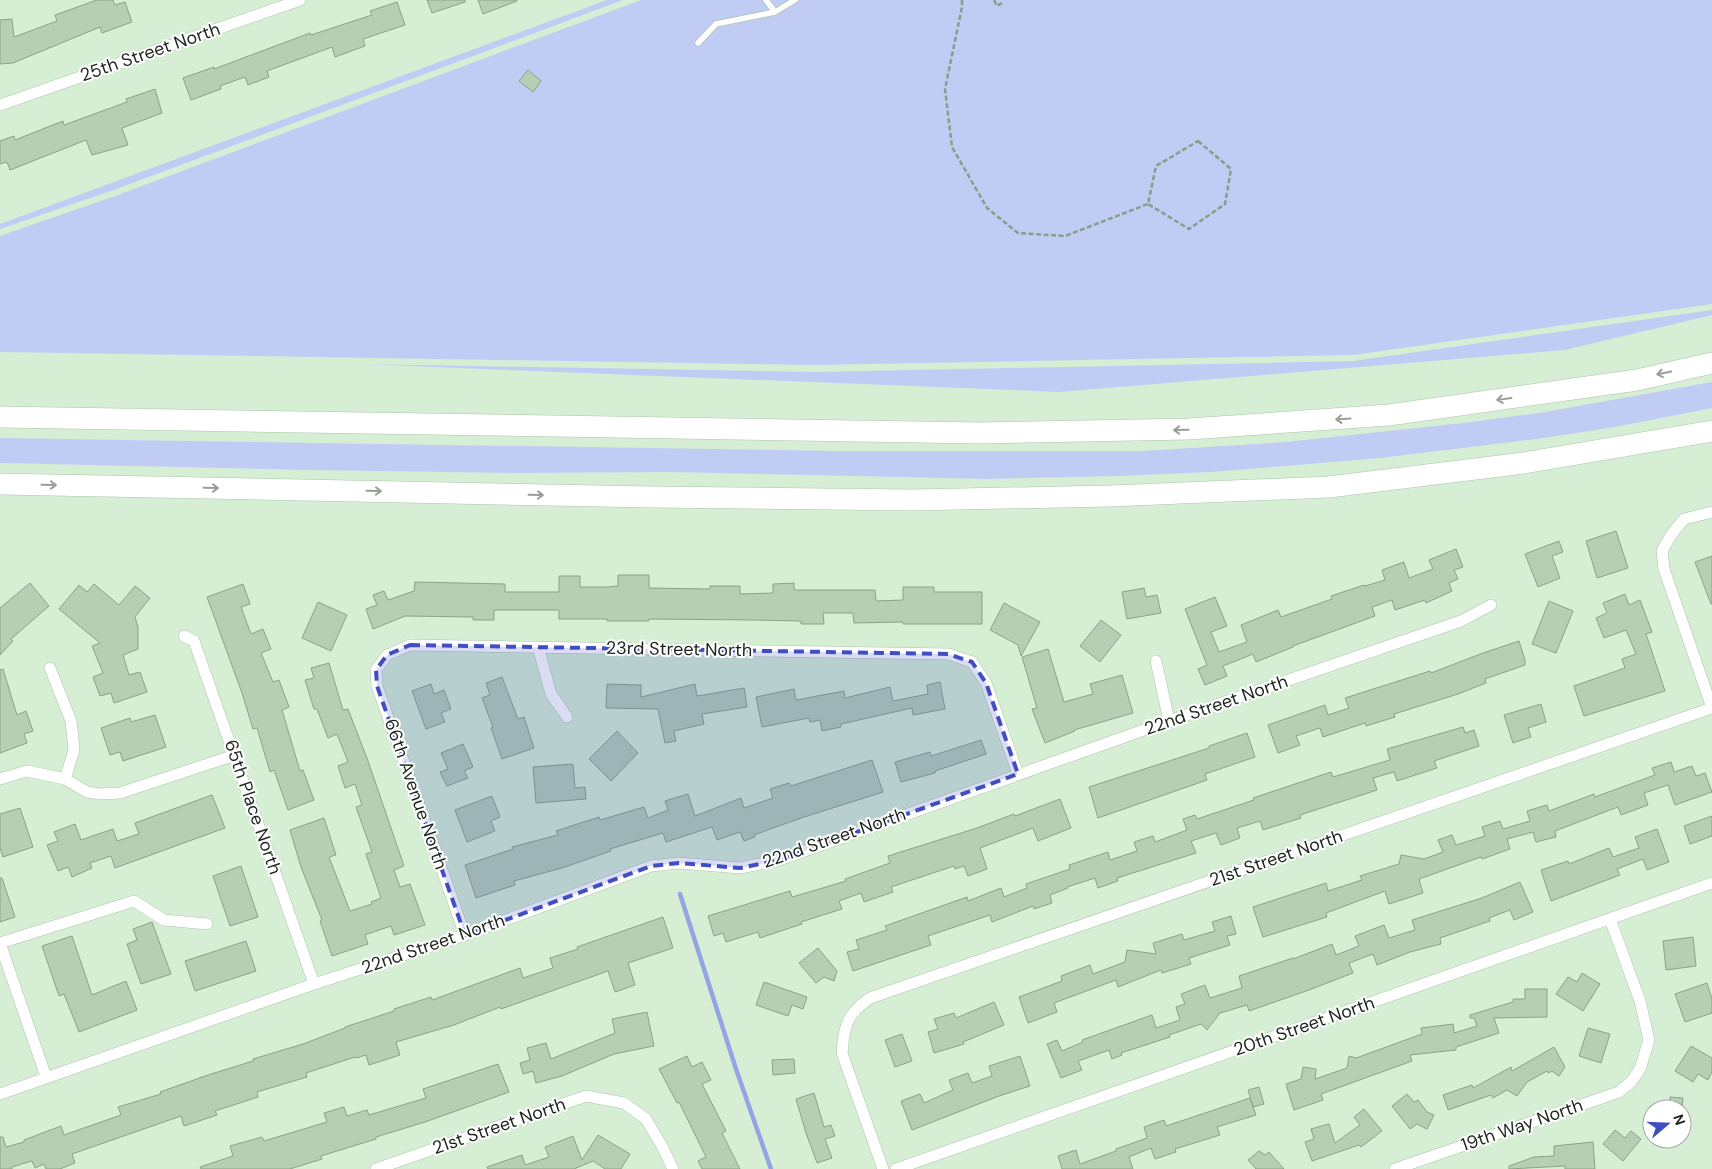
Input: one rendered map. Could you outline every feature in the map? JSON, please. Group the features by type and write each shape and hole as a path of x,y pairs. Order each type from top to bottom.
{"highway":[{"path":"0,417 981,433 1189,429 1389,415 1637,380 1712,363"},
{"path":"0,484 903,500 1110,496 1329,487 1524,463 1712,432"}],"street":[{"name":"25th Street North","path":"0,105 300,0"},
{"path":"1712,512 1684,519 1671,535 1662,551 1664,569 1712,708"},
{"name":"22nd Street North","path":"0,1094 314,984 465,935 651,866 679,863 740,868 779,860 1169,721 1461,621 1491,605"},
{"name":"65th Place North","path":"184,636 194,641 314,984"},
{"name":"23rd Street North","path":"386,655 410,645 948,654 972,662 986,683 1018,774"},
{"path":"538,647 551,694 567,717"},
{"name":"66th Avenue North","path":"386,655 376,670 378,686 465,935"},
{"path":"1156,661 1169,721"},
{"path":"50,668 71,722 74,750 65,779"},
{"name":"21st Street North","path":"883,1169 842,1053 843,1034 848,1020 856,1008 870,998 1712,708"},
{"path":"0,779 27,771 65,779 87,792 101,794 120,793 235,755"},
{"name":"20th Street North","path":"896,1169 915,1166 1712,883"},
{"path":"46,1077 0,943 134,901 164,920 207,924"},
{"name":"19th Way North","path":"1395,1169 1619,1092 1631,1082 1640,1068 1649,1040 1640,1001 1610,919"},
{"name":"21st Street North","path":"376,1169 586,1096 624,1103 646,1119 673,1169"}],"lane":[{"path":"766,0 776,12"},
{"path":"698,43 716,24 776,12 795,0"}],"path":[{"path":"962,0 945,89 952,147 987,208 1018,233 1065,236 1148,204"},
{"path":"994,0 997,6 1002,3"},
{"path":"1198,141 1231,168 1225,204 1189,229 1148,204 1156,166 1198,141"}],"highlighted area":[{"path":"410,645 948,654 972,662 986,683 1018,774 779,860 740,868 679,863 651,866 465,935 377,686 376,670 387,655"}],"shaded area":[{"path":"607,0 623,0 111,191 0,229 0,224"},
{"path":"641,0 1712,0 1712,304 1353,355 816,365 0,352 0,236 115,196"},
{"path":"1712,310 1712,315 1565,350 1059,392 360,364 815,372 1353,361"},
{"path":"1712,382 1712,408 1615,427 1537,439 1381,458 1211,472 988,479 668,472 518,473 307,470 0,463 0,438 839,451 1143,451 1286,442 1472,422 1545,412"}],"building":[{"path":"97,0 113,0 115,5 125,2 132,22 102,33 100,27 13,63 0,64 0,20 12,19 14,37 57,21 55,15"},
{"path":"427,0 465,0 465,2 432,13"},
{"path":"478,0 517,0 517,1 483,14"},
{"path":"397,2 405,25 363,39 365,46 335,57 332,47 267,71 269,77 248,85 245,77 220,86 221,89 191,100 183,78 214,67 214,69 310,33 311,35 372,15 370,11"},
{"path":"528,70 541,81 533,92 519,81"},
{"path":"155,89 162,113 122,128 128,145 92,155 86,140 10,170 7,162 0,164 0,141 14,136 15,140 63,121 64,125 127,102 126,99"},
{"path":"1616,531 1628,568 1597,578 1586,541"},
{"path":"1559,541 1563,552 1552,556 1560,578 1538,587 1525,554"},
{"path":"1456,549 1463,567 1454,570 1458,579 1449,583 1452,591 1426,603 1425,600 1395,610 1392,600 1372,607 1375,616 1293,646 1256,662 1253,654 1223,666 1227,676 1205,685 1198,669 1207,665 1185,609 1215,597 1227,626 1211,632 1219,652 1247,642 1241,625 1278,610 1281,617 1332,599 1331,596 1385,580 1382,570 1404,562 1409,578 1433,569 1429,560"},
{"path":"1712,556 1712,604 1711,604 1695,562"},
{"path":"618,575 649,575 649,588 710,589 710,586 740,586 740,594 773,593 773,584 794,583 794,590 875,590 876,601 903,600 903,587 934,587 934,592 982,592 982,624 854,623 853,613 823,613 824,624 801,624 801,621 752,620 649,619 649,621 607,621 607,619 559,619 559,610 494,610 494,620 473,620 473,617 405,616 373,629 366,609 377,605 373,595 384,591 388,600 414,591 415,582 505,584 505,592 559,592 559,576 580,576 580,587 607,587 618,586"},
{"path":"30,583 49,606 11,639 13,641 0,655 0,608"},
{"path":"94,584 119,605 135,586 150,598 135,617 138,627 138,649 123,655 129,675 140,672 147,692 114,703 111,693 100,696 93,677 103,673 92,646 100,643 59,609 79,585 87,592"},
{"path":"243,584 250,604 241,607 251,634 263,629 271,649 261,653 273,682 279,680 289,707 282,710 300,771 303,770 314,800 288,810 274,770 270,772 257,728 253,729 207,597"},
{"path":"1144,588 1146,597 1157,595 1161,613 1127,619 1122,592"},
{"path":"1625,594 1629,605 1640,600 1652,632 1646,634 1665,691 1584,716 1574,686 1625,668 1622,659 1636,654 1626,630 1604,638 1596,618 1607,613 1603,603"},
{"path":"1549,601 1573,611 1556,653 1532,644"},
{"path":"318,602 347,615 331,651 302,638"},
{"path":"1004,603 1040,622 1021,656 1018,645 990,630"},
{"path":"1101,620 1121,635 1100,662 1080,646"},
{"path":"1519,641 1525,665 1485,679 1486,683 1458,694 1394,714 1395,717 1366,726 1365,723 1323,737 1320,728 1296,736 1300,745 1278,753 1268,725 1325,705 1328,715 1349,708 1345,698 1430,671 1431,673"},
{"path":"1048,649 1064,702 1093,694 1090,684 1122,675 1133,713 1074,730 1045,743 1032,709 1037,708 1022,657"},
{"path":"329,663 343,710 348,709 404,866 394,870 400,887 410,884 425,925 394,935 391,926 365,935 368,944 332,956 320,921 322,920 301,867 290,830 324,818 336,855 329,857 350,911 372,904 371,902 381,898 366,854 372,852 356,807 362,805 355,784 345,788 338,766 348,762 337,734 328,738 317,709 314,709 305,680 314,678 311,668"},
{"path":"3,669 17,715 26,711 33,731 24,734 27,743 0,753 0,670"},
{"path":"502,677 518,719 524,717 534,748 502,759 482,698 490,695 486,683"},
{"path":"940,682 945,709 913,715 912,708 841,724 841,727 822,731 820,720 810,722 809,718 762,727 756,697 794,689 796,700 844,691 845,698 890,687 893,701 928,694 927,685"},
{"path":"431,684 434,694 444,690 451,709 441,713 445,722 426,729 412,691"},
{"path":"607,684 641,685 641,697 695,684 697,696 744,688 747,707 702,714 704,724 674,731 676,741 665,743 658,709 606,708"},
{"path":"1541,704 1546,722 1528,728 1531,737 1513,743 1504,715"},
{"path":"155,715 166,747 123,761 120,752 110,755 101,728 130,718 131,722"},
{"path":"1463,727 1465,733 1474,730 1479,746 1434,761 1437,768 1397,781 1394,772 1373,778 1377,790 1300,815 1301,818 1263,830 1260,821 1237,828 1240,838 1221,845 1216,833 1191,841 1196,853 1117,878 1118,881 1098,888 1095,878 1067,887 1050,895 1052,903 1034,909 1033,906 992,922 990,915 928,936 931,945 853,971 847,952 859,949 856,940 887,930 885,926 967,897 968,901 1001,888 1004,897 1027,888 1026,884 1070,869 1069,865 1108,852 1110,860 1137,851 1134,842 1153,836 1155,842 1187,830 1183,819 1195,815 1197,819 1331,772 1333,777 1390,760 1387,749"},
{"path":"617,731 638,753 611,781 589,759"},
{"path":"1247,733 1255,757 1205,774 1207,780 1098,818 1089,787 1209,748 1209,746"},
{"path":"981,740 986,754 935,771 935,773 901,782 895,762 930,752 931,756"},
{"path":"463,744 473,767 464,771 468,778 447,786 440,772 448,769 441,753"},
{"path":"872,760 883,792 801,818 754,835 755,837 744,841 740,832 717,840 712,827 666,842 663,833 610,849 611,851 562,868 514,881 515,885 476,898 465,865 513,849 512,847 558,835 556,831 599,817 600,820 644,807 648,818 668,810 665,801 688,794 695,816 741,798 744,808 773,798 770,789 789,783 791,786"},
{"path":"1671,762 1674,772 1692,766 1696,776 1705,773 1712,792 1675,805 1668,785 1644,793 1648,805 1621,815 1618,807 1555,831 1556,837 1536,842 1533,832 1507,839 1510,849 1419,879 1423,893 1389,904 1385,891 1326,913 1327,917 1263,937 1253,907 1326,883 1328,891 1362,880 1360,876 1399,864 1401,855 1424,859 1443,852 1438,840 1452,835 1456,845 1485,836 1482,827 1500,821 1503,829 1530,821 1527,811 1547,805 1549,811 1594,794 1595,797 1655,775 1652,768"},
{"path":"573,764 575,788 585,787 586,799 536,803 533,767"},
{"path":"212,795 225,828 115,868 111,856 90,863 92,868 72,877 68,867 58,871 47,845 58,841 54,832 75,824 81,840 113,829 117,841 139,834 135,823"},
{"path":"492,796 500,817 491,821 495,831 467,842 455,810"},
{"path":"1060,799 1071,828 1038,841 1033,828 980,848 987,869 968,876 964,866 955,869 954,866 891,887 893,892 864,902 861,893 839,901 842,909 760,938 758,932 726,942 723,933 714,936 708,916 790,891 792,897 846,881 845,879 890,863 888,856 977,828 1014,814 1015,816"},
{"path":"20,808 33,847 3,857 0,848 0,814"},
{"path":"1712,816 1712,836 1690,844 1684,826"},
{"path":"1657,829 1669,862 1647,870 1643,859 1617,869 1620,875 1551,901 1541,870 1568,861 1569,864 1609,848 1613,857 1639,848 1635,837"},
{"path":"241,866 258,917 230,926 213,876"},
{"path":"0,878 2,878 15,917 0,922"},
{"path":"1520,882 1533,912 1514,920 1510,910 1489,918 1490,921 1440,938 1441,944 1410,952 1377,965 1373,954 1349,963 1353,973 1309,990 1249,1011 1247,1005 1220,1013 1207,1030 1201,1024 1169,1035 1170,1037 1121,1053 1122,1055 1112,1059 1109,1050 1078,1061 1082,1070 1061,1078 1047,1044 1057,1040 1062,1051 1083,1042 1082,1040 1152,1015 1156,1028 1180,1020 1176,1007 1185,1004 1181,994 1205,985 1210,998 1242,988 1239,976 1332,944 1336,955 1359,946 1355,936 1384,925 1389,938 1415,930 1412,920 1482,898"},
{"path":"1231,916 1236,934 1227,936 1230,945 1189,958 1191,964 1162,973 1161,970 1118,987 1116,980 1054,1003 1057,1012 1028,1023 1019,997 1062,981 1061,976 1090,965 1093,974 1125,962 1127,950 1156,954 1153,943 1182,934 1184,940 1215,931 1212,922"},
{"path":"663,917 673,948 628,963 635,985 615,992 608,971 501,1009 500,1007 454,1025 396,1042 400,1055 369,1065 366,1055 355,1057 306,1073 307,1077 257,1092 258,1097 215,1111 217,1115 184,1126 181,1116 72,1154 75,1163 60,1169 46,1169 44,1164 35,1168 32,1161 12,1167 12,1169 0,1169 0,1137 3,1137 6,1147 24,1142 24,1140 61,1126 64,1135 121,1115 118,1107 161,1094 160,1092 253,1061 253,1059 303,1044 345,1027 394,1011 394,1009 431,997 432,1000 520,968 523,978 553,968 550,958"},
{"path":"152,922 171,974 141,984 127,944 137,940 133,929"},
{"path":"72,936 92,995 126,981 137,1010 79,1032 64,994 59,996 42,946"},
{"path":"1693,937 1696,966 1666,970 1663,941"},
{"path":"246,941 256,971 195,991 185,961"},
{"path":"818,948 837,971 834,981 824,977 816,983 799,963"},
{"path":"1582,973 1600,984 1583,1011 1556,994 1568,977 1577,982"},
{"path":"764,982 807,997 803,1009 792,1005 788,1016 756,1005"},
{"path":"1707,983 1712,999 1712,1013 1685,1022 1675,994"},
{"path":"1525,989 1547,989 1547,1017 1494,1018 1499,1033 1456,1047 1456,1050 1410,1055 1412,1061 1321,1094 1323,1100 1294,1110 1286,1084 1301,1079 1303,1067 1316,1069 1315,1079 1347,1068 1349,1056 1356,1058 1422,1034 1421,1028 1453,1024 1454,1033 1477,1026 1474,1018 1470,1018 1470,1015 1513,1002 1513,999 1525,999"},
{"path":"994,1002 1004,1025 963,1042 964,1044 934,1053 928,1032 938,1029 934,1019 954,1013 956,1018"},
{"path":"647,1012 654,1046 614,1054 562,1076 536,1083 533,1071 523,1074 520,1063 530,1060 527,1048 546,1043 551,1059 615,1033 612,1019"},
{"path":"1588,1028 1610,1034 1601,1063 1579,1056"},
{"path":"902,1034 912,1061 895,1067 885,1040"},
{"path":"1691,1046 1712,1058 1712,1072 1708,1080 1698,1074 1693,1082 1675,1071"},
{"path":"1554,1047 1565,1067 1559,1076 1552,1071 1548,1073 1547,1071 1527,1082 1517,1096 1507,1090 1493,1098 1491,1095 1448,1110 1443,1095 1472,1085 1473,1088 1511,1067 1512,1071"},
{"path":"687,1056 692,1067 702,1062 711,1080 702,1084 726,1131 722,1133 740,1169 702,1169 698,1161 706,1157 679,1102 677,1103 659,1069"},
{"path":"1020,1056 1030,1086 912,1130 901,1101 920,1094 924,1103 953,1090 949,1080 968,1073 972,1083 992,1076 989,1066"},
{"path":"794,1059 795,1073 773,1075 772,1060"},
{"path":"498,1064 509,1092 376,1137 376,1139 321,1156 322,1159 290,1169 201,1169 200,1167 233,1156 230,1146 262,1137 264,1141 327,1122 324,1113 344,1107 347,1116 367,1110 369,1115 426,1098 423,1089"},
{"path":"1259,1087 1264,1104 1253,1107 1248,1090"},
{"path":"814,1093 824,1127 831,1125 835,1136 825,1139 832,1158 817,1163 796,1099"},
{"path":"1407,1094 1414,1102 1418,1100 1427,1112 1434,1115 1427,1129 1417,1124 1410,1129 1392,1106"},
{"path":"1670,1097 1683,1098 1683,1099 1670,1099"},
{"path":"1250,1098 1256,1115 1217,1127 1220,1135 1175,1149 1176,1152 1155,1159 1151,1148 1129,1157 1133,1169 1062,1169 1058,1156 1076,1150 1080,1164 1147,1138 1144,1127 1164,1120 1166,1126"},
{"path":"1364,1109 1382,1131 1361,1147 1359,1145 1312,1161 1305,1142 1314,1139 1311,1129 1329,1124 1335,1143 1360,1125 1354,1117"},
{"path":"1615,1130 1625,1138 1631,1131 1641,1139 1623,1161 1603,1144"},
{"path":"598,1135 630,1154 621,1169 605,1169 593,1161 574,1169 488,1169 487,1167 522,1155 525,1165 549,1157 545,1147 573,1136 582,1160"},
{"path":"1593,1142 1595,1169 1565,1169 1565,1166 1509,1169 1509,1166 1534,1157 1554,1156 1554,1146"},
{"path":"1259,1151 1265,1155 1269,1152 1284,1169 1256,1169 1248,1160"}],"waterway":[{"path":"680,894 736,1069 771,1169"}]}
